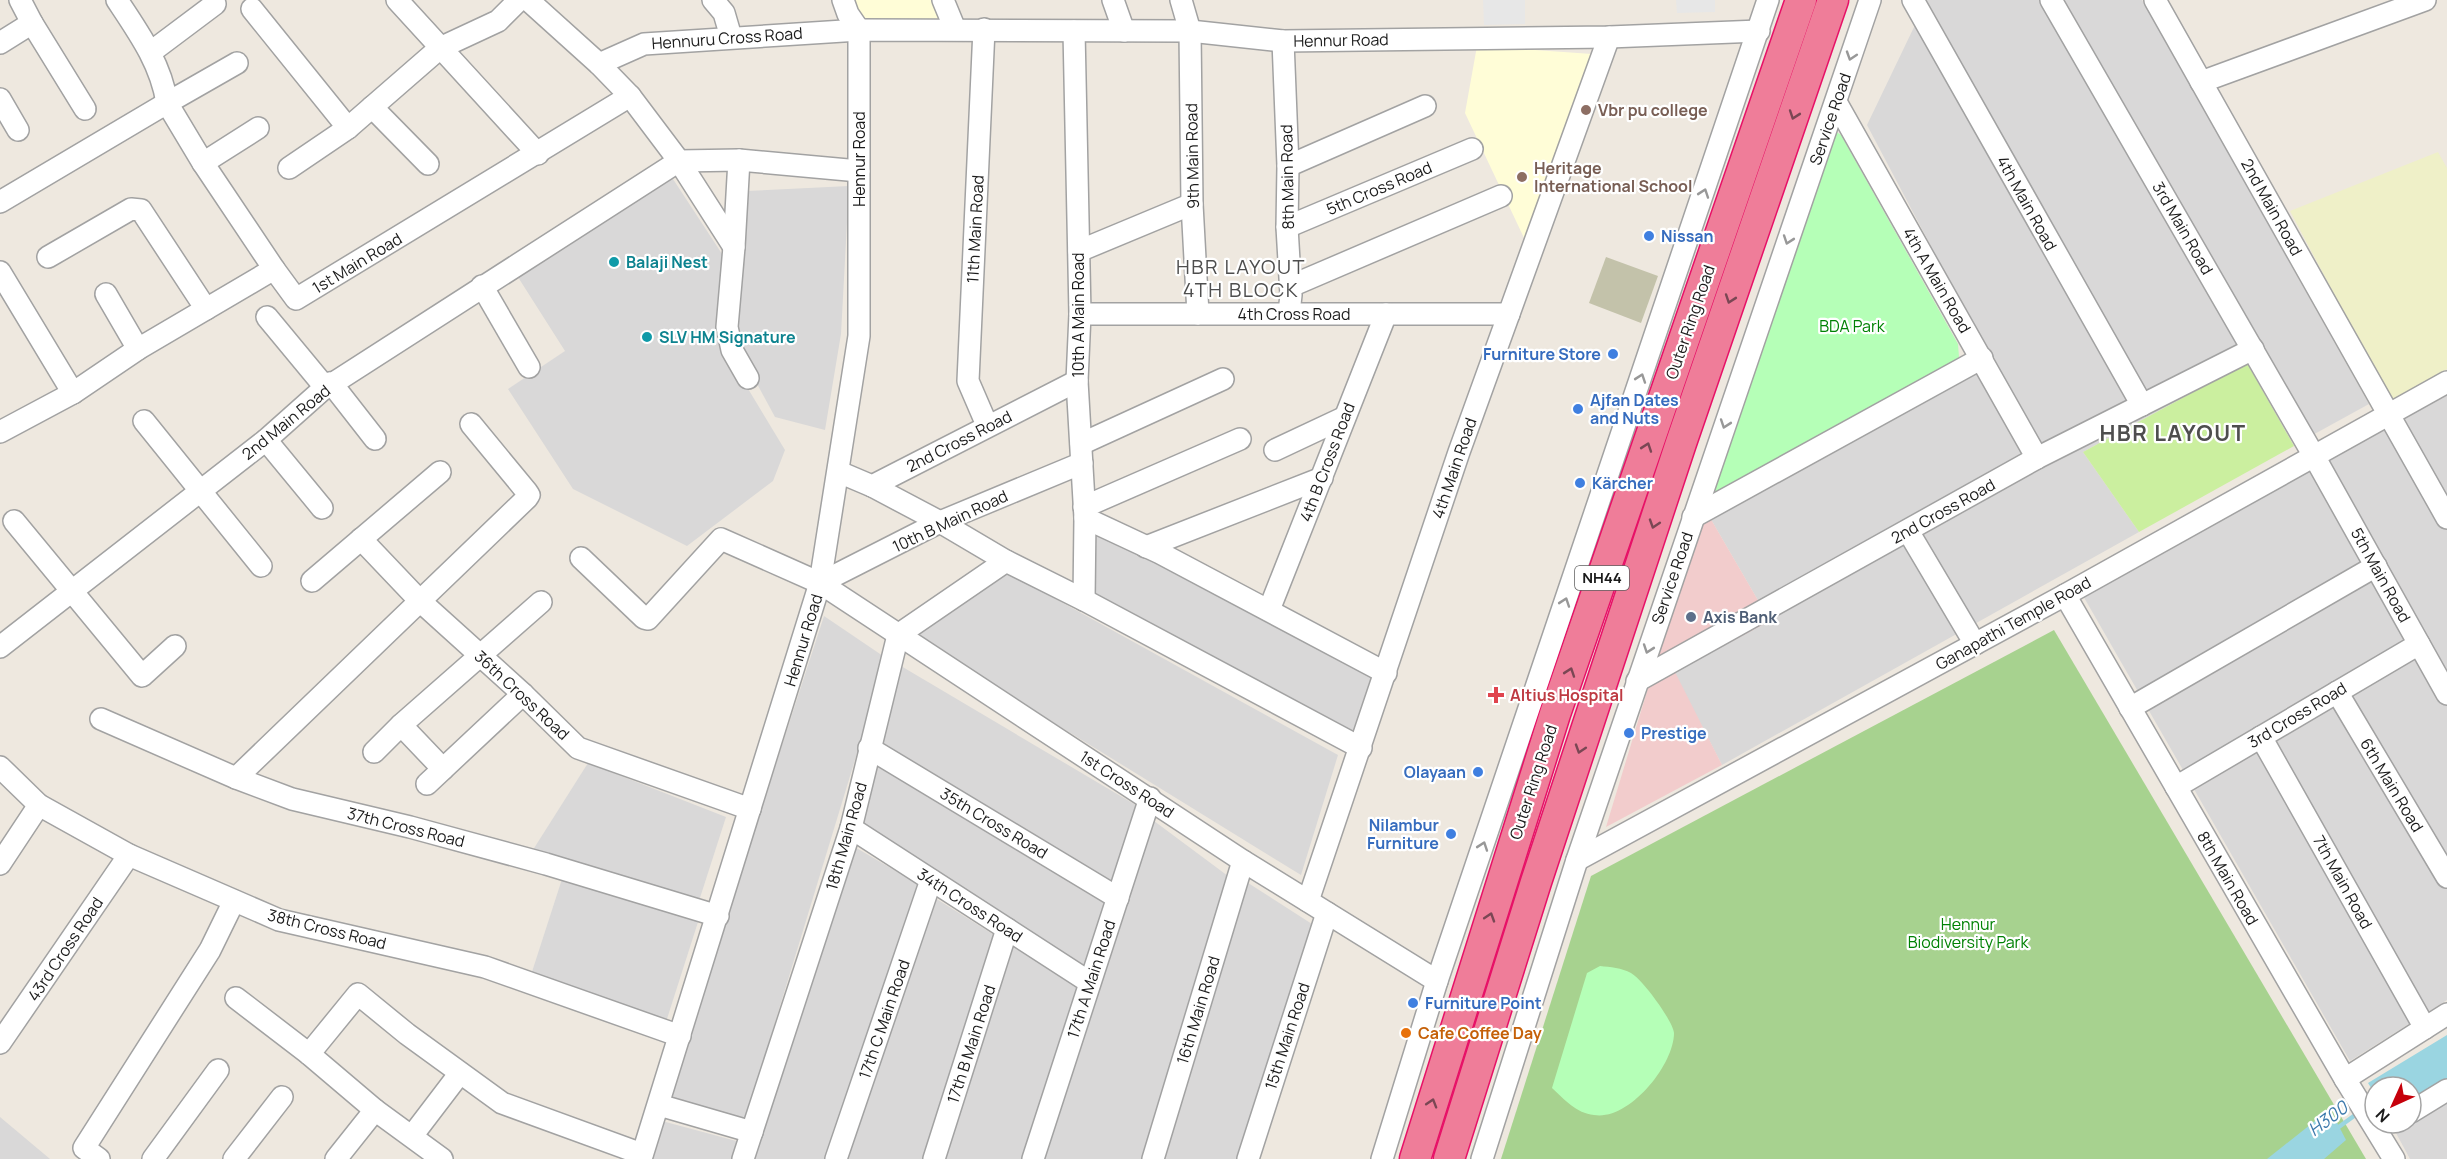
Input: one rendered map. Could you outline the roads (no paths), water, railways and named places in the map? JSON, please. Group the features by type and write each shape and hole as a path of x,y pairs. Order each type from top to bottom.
{"highway":[{"name":"Outer Ring Road","path":"1415,1159 1555,714 1801,0"},
{"name":"Outer Ring Road","path":"1449,1159 1539,871 1666,488 1833,0"}],"street":[{"path":"20,0 85,110"},
{"path":"2,428 73,393 138,349 274,269 203,163 167,103 165,88 151,52 117,0"},
{"path":"397,0 538,154"},
{"path":"288,168 348,128 440,48 498,21 519,0"},
{"path":"528,0 599,64 630,96 680,161 734,247"},
{"path":"713,0 724,13 731,38"},
{"path":"843,0 848,14 859,30"},
{"path":"943,0 955,29"},
{"path":"1113,0 1124,31"},
{"name":"9th Main Road","path":"1181,0 1190,31 1192,204 1198,314"},
{"path":"1382,1159 1437,981 1768,0"},
{"name":"Service Road","path":"1482,1159 1577,860 1870,0"},
{"name":"4th Main Road","path":"1913,0 2142,405"},
{"name":"3rd Main Road","path":"2051,0 2314,456"},
{"path":"2201,82 2425,0"},
{"name":"2nd Main Road","path":"2163,2 2201,82 2389,414"},
{"path":"151,52 216,4"},
{"path":"252,9 348,128"},
{"path":"0,43 32,23"},
{"name":"11th Main Road","path":"984,29 968,381 987,425"},
{"name":"Hennuru Cross Road","path":"599,64 644,44 859,30"},
{"name":"Hennur Road","path":"642,1156 820,583 859,336 859,30 1190,31 1283,41 1609,37 1759,32"},
{"name":"10th A Main Road","path":"1074,31 1080,314 1077,381 1085,512 1084,600"},
{"name":"4th Main Road","path":"1308,902 1459,452 1609,37"},
{"name":"8th Main Road","path":"1283,41 1288,166 1287,227 1291,286 1288,314"},
{"path":"0,202 237,63"},
{"name":"1st Main Road","path":"274,269 296,299 630,96"},
{"path":"0,99 18,130"},
{"name":"4th A Main Road","path":"1836,102 2037,458"},
{"path":"1288,166 1425,106"},
{"path":"372,107 428,164"},
{"path":"203,163 258,128"},
{"name":"5th Cross Road","path":"1287,227 1472,149"},
{"path":"739,160 727,327 728,341 748,378"},
{"path":"680,161 739,160 859,171"},
{"name":"2nd Main Road","path":"4,637 73,592 266,440 329,385 680,161"},
{"path":"1291,286 1501,196"},
{"path":"1079,251 1192,204"},
{"path":"48,257 131,209 141,210 206,309"},
{"path":"0,272 7,300 73,393"},
{"path":"482,286 530,367"},
{"path":"106,294 138,349"},
{"name":"4th Cross Road","path":"1080,314 1509,314"},
{"name":"4th B Cross Road","path":"1269,610 1386,314"},
{"path":"267,317 375,439"},
{"name":"2nd Cross Road","path":"1637,681 2037,458 2253,349"},
{"path":"1693,517 1982,358"},
{"name":"10th B Main Road","path":"820,583 1081,453 1223,379"},
{"name":"2nd Cross Road","path":"872,486 987,425 1077,381"},
{"name":"Ganapathi Temple Road","path":"1577,860 2065,595 2447,382"},
{"path":"2389,414 2447,518"},
{"path":"1275,450 1343,418"},
{"path":"144,421 261,566"},
{"path":"236,778 529,495 471,424"},
{"path":"1085,512 1240,439"},
{"path":"266,440 322,508"},
{"name":"5th Main Road","path":"2314,456 2447,694"},
{"path":"312,581 440,472"},
{"path":"839,472 872,486 1006,561 1084,600 1361,748"},
{"path":"1146,547 1322,478"},
{"path":"1085,512 1146,547 1386,673"},
{"path":"14,521 142,676 175,646"},
{"path":"1908,531 1975,644"},
{"name":"36th Cross Road","path":"361,539 420,600 523,694 578,748 750,809"},
{"name":"1st Cross Road","path":"581,558 644,618 648,619 720,539 820,583 1244,861 1437,981"},
{"path":"898,635 1006,561"},
{"path":"2130,708 2376,566"},
{"name":"8th Main Road","path":"2065,595 2345,1079 2363,1100"},
{"path":"374,752 478,655 540,602"},
{"name":"18th Main Road","path":"743,1159 851,828 898,635"},
{"name":"3rd Cross Road","path":"2176,787 2419,644"},
{"name":"6th Main Road","path":"2337,692 2447,877"},
{"path":"427,784 523,694"},
{"name":"37th Cross Road","path":"101,720 236,778 292,799 410,827 535,861 718,916"},
{"path":"401,725 443,769"},
{"name":"7th Main Road","path":"2261,737 2426,1028"},
{"name":"35th Cross Road","path":"869,748 1118,898"},
{"name":"38th Cross Road","path":"0,767 39,805 129,855 279,920 485,967 680,1036"},
{"name":"17th A Main Road","path":"1033,1159 1150,798"},
{"path":"4,850 39,805"},
{"name":"34th Cross Road","path":"851,828 1089,982"},
{"name":"43rd Cross Road","path":"0,1043 129,855"},
{"name":"16th Main Road","path":"1153,1159 1244,861"},
{"name":"17th C Main Road","path":"836,1159 931,880"},
{"path":"99,1159 84,1148 210,950 234,901"},
{"name":"15th Main Road","path":"1248,1159 1327,913"},
{"name":"17th B Main Road","path":"934,1159 1007,929"},
{"path":"309,1054 358,994 502,1103 642,1156"},
{"path":"236,998 309,1054 375,1110 442,1159"},
{"path":"2345,1079 2447,1014"},
{"path":"153,1159 218,1070"},
{"path":"412,1136 460,1073"},
{"path":"2423,1105 2447,1090"},
{"path":"234,1159 282,1097"},
{"path":"659,1106 752,1132"},
{"path":"336,1159 375,1110"},
{"name":"8th Main Road","path":"2388,1135 2394,1159"}],"water":[{"path":"2447,1035 2447,1078 2423,1093 2423,1075 2381,1075"},
{"path":"2330,1109 2346,1140 2324,1159 2267,1159"}],"waterway":[{"name":"H300","path":"2336,1129 2358,1113"}],"place":[{"name":"Vbr pu college","path":"1586,110"},
{"name":"Heritage International School","path":"1522,177"},
{"name":"Nissan","path":"1649,236"},
{"name":"Balaji Nest","path":"614,262"},
{"name":"SLV HM Signature","path":"647,337"},
{"name":"Furniture Store","path":"1613,354"},
{"name":"Ajfan Dates and Nuts","path":"1578,409"},
{"name":"Kärcher","path":"1580,483"},
{"name":"Axis Bank","path":"1691,617"},
{"name":"Altius Hospital","path":"1496,695"},
{"name":"Prestige","path":"1629,733"},
{"name":"Olayaan","path":"1478,772"},
{"name":"Nilambur Furniture","path":"1451,834"},
{"name":"Furniture Point","path":"1413,1003"},
{"name":"Cafe Coffee Day","path":"1406,1033"}],"district":[{"name":"HBR LAYOUT 4TH BLOCK","path":"1241,278"},
{"name":"HBR LAYOUT","path":"2173,433"}],"park label":[{"name":"BDA Park","path":"1852,326"},
{"name":"Hennur Biodiversity Park","path":"1968,933"}]}
